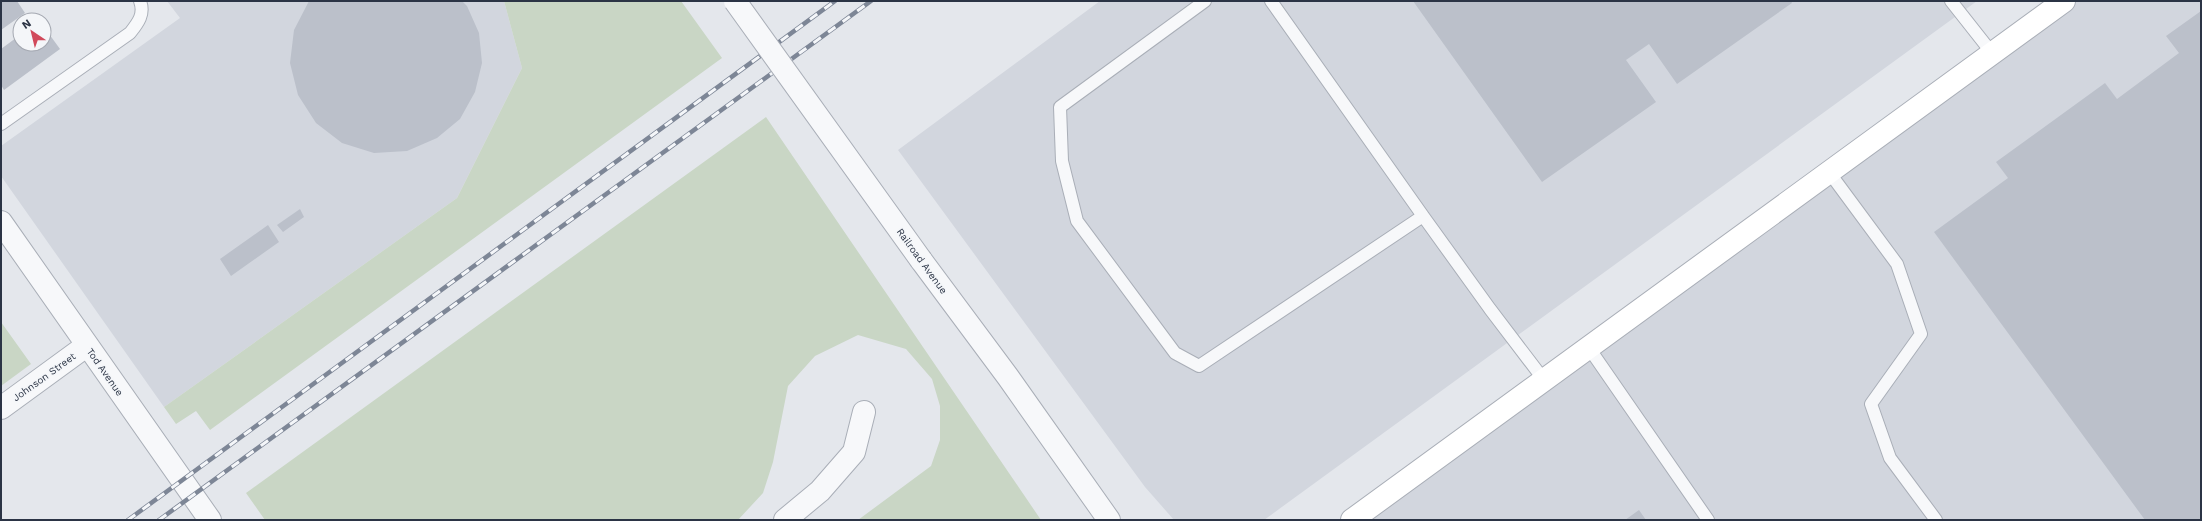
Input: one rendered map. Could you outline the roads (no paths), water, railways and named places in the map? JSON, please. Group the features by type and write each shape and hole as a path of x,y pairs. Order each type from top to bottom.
{"main road":[{"path":"1352,520 2064,1"}],"street":[{"name":"Railroad Avenue","path":"735,1 921,260 1008,377 1109,520"},
{"name":"Tod Avenue","path":"1,222 86,346 210,520"},
{"name":"Johnson Street","path":"1,408 86,346"},
{"path":"785,520 820,491 854,452 864,412"}],"lane":[{"path":"1,124 130,33 139,22 141,14 140,1"},
{"path":"1205,1 1060,107 1062,161 1078,221 1175,353 1199,366 1424,216"},
{"path":"1271,1 1490,309 1544,380"},
{"path":"1952,1 1992,54"},
{"path":"1829,172 1897,264 1921,334 1872,404 1890,458 1936,520"},
{"path":"1588,348 1708,520"}],"railway":[{"path":"128,520 835,1"},
{"path":"159,520 871,1"}]}
